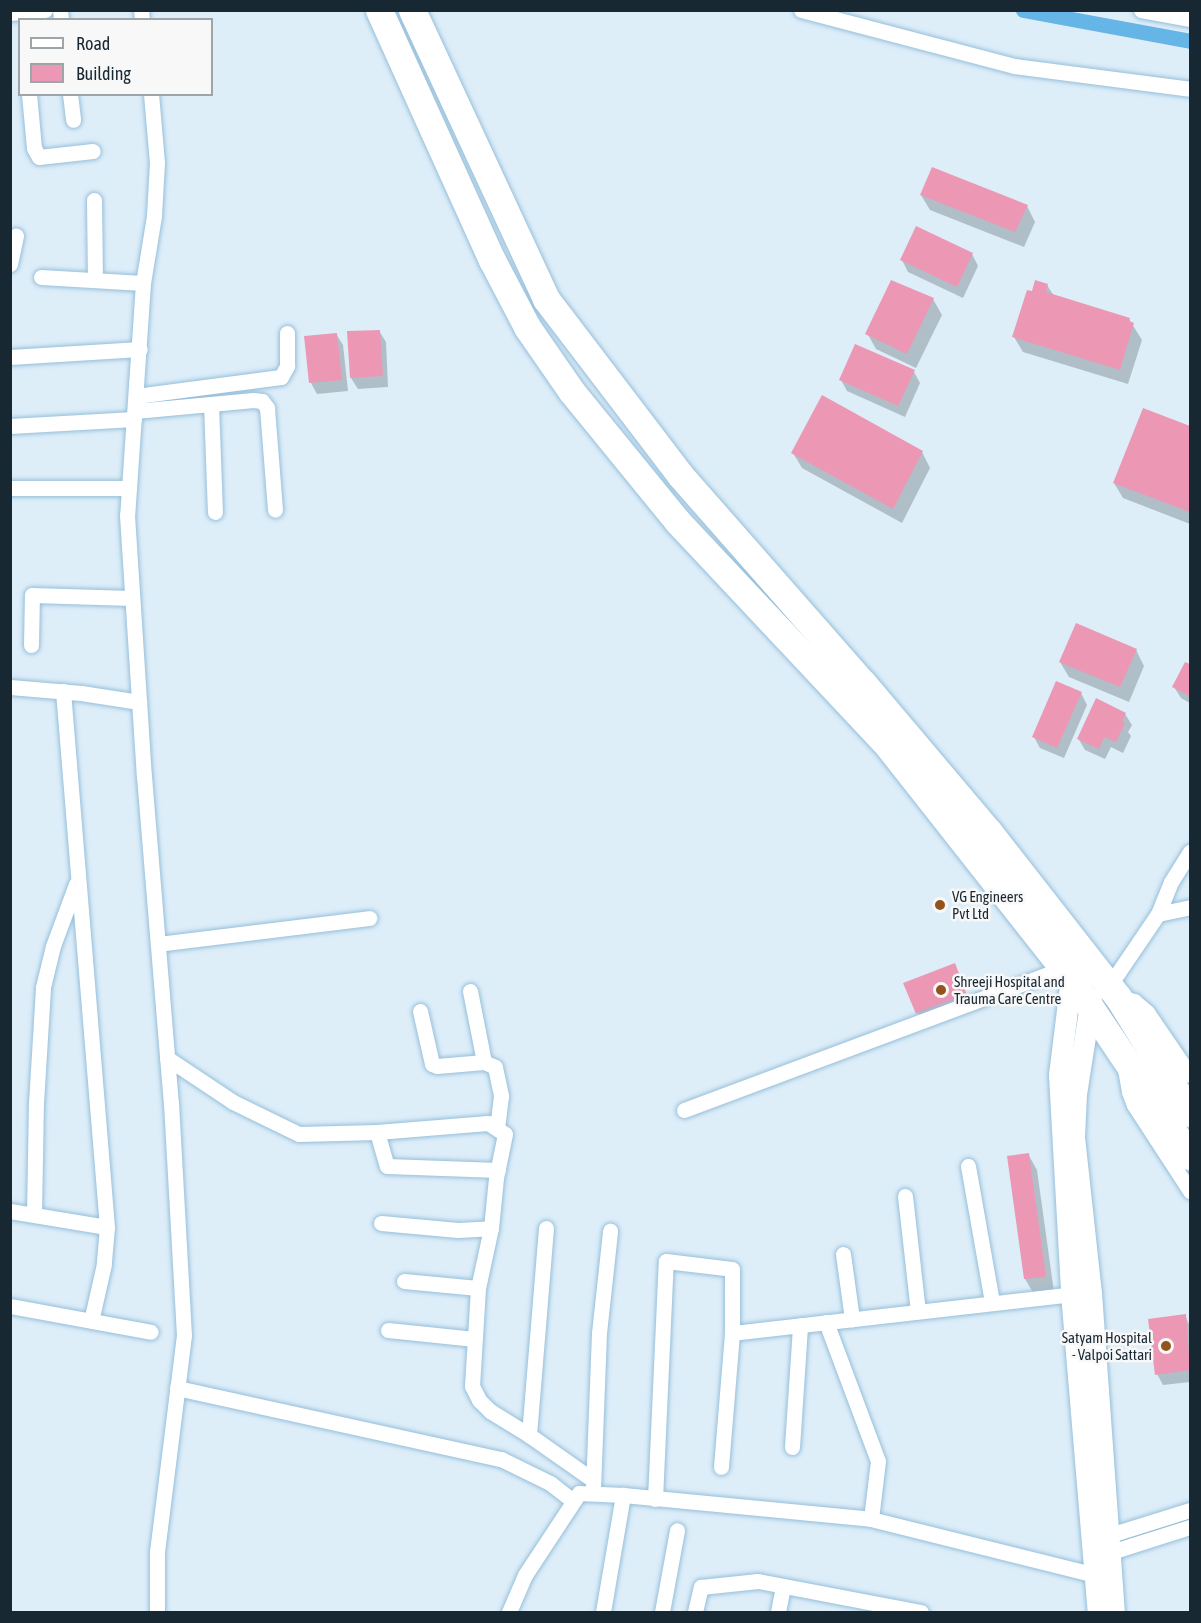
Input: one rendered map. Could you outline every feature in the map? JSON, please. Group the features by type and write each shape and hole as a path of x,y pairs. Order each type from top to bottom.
{"highway":[{"path":"378,10 492,260 528,327 572,392 678,522 884,741 1091,979 1191,1113"},
{"path":"412,10 546,299 680,475 880,703 989,832 1078,944 1091,979 1090,1006 1191,1156"}],"street":[{"path":"19,15 45,10"},
{"path":"801,10 1014,66 1191,89"},
{"path":"1141,10 1191,19"},
{"path":"29,96 34,148 39,157 93,151"},
{"path":"70,96 73,120"},
{"path":"151,96 157,162 154,216 143,284 127,515 167,1058 184,1335 157,1551 157,1612"},
{"path":"94,200 95,280"},
{"path":"10,264 16,236"},
{"path":"40,277 143,284"},
{"path":"10,426 135,408 281,377 287,366 287,333"},
{"path":"10,357 140,348"},
{"path":"135,408 262,401 267,408 275,510"},
{"path":"211,404 215,512"},
{"path":"10,488 129,488"},
{"path":"32,645 32,595 132,598"},
{"path":"10,687 63,691 139,702"},
{"path":"63,691 107,1227 104,1264 91,1321"},
{"path":"684,1110 1091,979 1158,914 1171,882 1191,851"},
{"path":"34,1215 36,1103 43,987 52,946 77,880"},
{"path":"1158,914 1189,908 1171,882"},
{"path":"158,944 369,918"},
{"path":"1091,979 1134,1000 1147,1012 1189,1072"},
{"path":"1091,979 1059,1076 1110,1544 1098,1612"},
{"path":"470,991 484,1062"},
{"path":"1090,1006 1076,1094 1074,1137 1081,1293 1105,1577 1114,1612"},
{"path":"420,1011 432,1064 437,1066 484,1062 495,1067 500,1086 497,1128"},
{"path":"1123,1055 1129,1092 1134,1105 1191,1191"},
{"path":"167,1058 233,1102 299,1134 377,1132 488,1123 505,1134 498,1170 492,1228 478,1288 472,1386 479,1400 490,1411 529,1434 593,1488 655,1499 871,1519 1105,1577"},
{"path":"377,1132 387,1166 498,1170"},
{"path":"968,1166 992,1302"},
{"path":"904,1196 918,1311"},
{"path":"10,1211 107,1227"},
{"path":"381,1223 458,1230 492,1228"},
{"path":"529,1434 546,1228"},
{"path":"593,1488 599,1333 610,1231"},
{"path":"843,1254 852,1319"},
{"path":"655,1499 666,1261 732,1269 732,1333 721,1467"},
{"path":"404,1281 478,1288"},
{"path":"732,1333 1081,1293"},
{"path":"10,1306 151,1332"},
{"path":"826,1322 878,1461 871,1519"},
{"path":"792,1447 800,1325"},
{"path":"388,1330 475,1339"},
{"path":"177,1389 501,1459 550,1483 573,1502"},
{"path":"509,1612 525,1575 579,1493 593,1488"},
{"path":"603,1612 623,1495"},
{"path":"1110,1544 1191,1510"},
{"path":"1110,1544 1191,1527"},
{"path":"662,1612 677,1530"},
{"path":"695,1612 701,1587 758,1581 921,1612"},
{"path":"778,1612 783,1586"}],"building":[{"path":"932,167 1028,205 1015,232 920,195"},
{"path":"916,226 973,253 957,287 900,260"},
{"path":"891,280 934,298 907,354 865,334"},
{"path":"1035,280 1048,284 1046,292 1130,318 1129,321 1134,323 1120,370 1012,337 1027,290 1032,291"},
{"path":"380,330 383,376 350,378 347,331"},
{"path":"337,333 342,380 309,383 304,336"},
{"path":"855,344 915,370 898,406 839,380"},
{"path":"822,395 923,451 893,509 791,453"},
{"path":"1143,408 1190,426 1190,512 1113,483"},
{"path":"1076,623 1137,649 1120,687 1059,662"},
{"path":"1185,662 1190,664 1190,696 1172,687"},
{"path":"1056,681 1082,692 1057,748 1032,737"},
{"path":"1096,698 1126,713 1122,721 1125,723 1116,742 1104,737 1099,749 1077,739"},
{"path":"955,963 967,995 916,1014 903,983"},
{"path":"1029,1153 1046,1277 1024,1279 1007,1156"},
{"path":"1186,1314 1190,1370 1155,1375 1148,1319"}],"waterway":[{"path":"1023,10 1190,41"}],"place":[{"name":"VG Engineers Pvt Ltd","path":"940,905"},
{"name":"Shreeji Hospital and Trauma Care Centre","path":"941,990"},
{"name":"Satyam Hospital - Valpoi Sattari","path":"1166,1346"}]}
